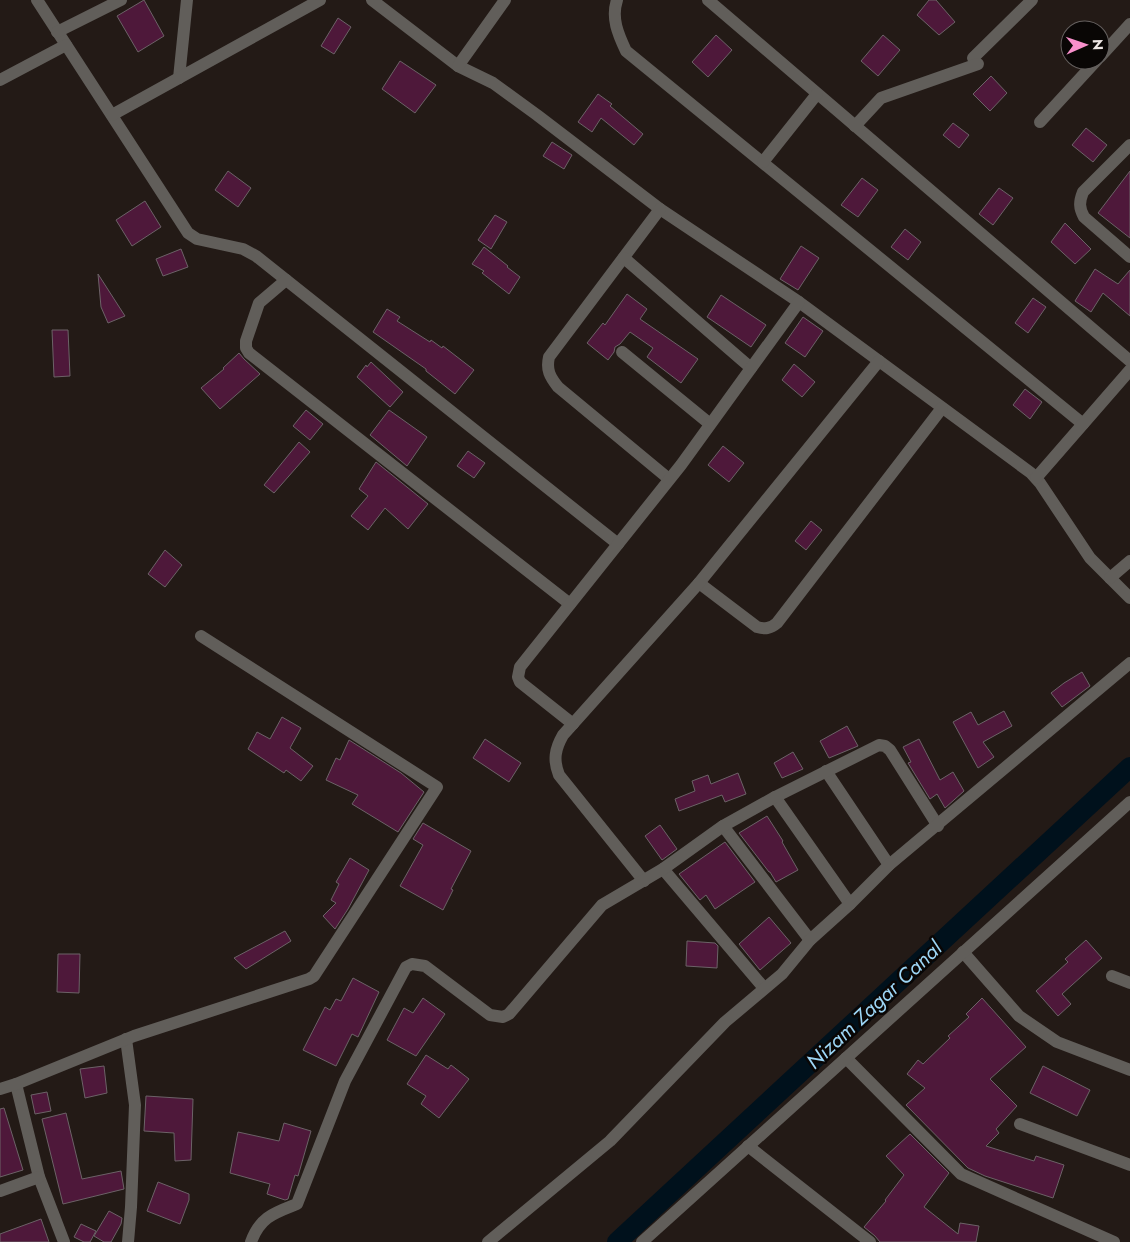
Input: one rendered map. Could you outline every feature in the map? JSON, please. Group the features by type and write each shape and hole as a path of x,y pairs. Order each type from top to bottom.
{"street":[{"path":"37,0 188,233 196,239 243,249 256,256 618,544"},
{"path":"57,32 121,0"},
{"path":"179,78 187,0"},
{"path":"112,115 320,0"},
{"path":"372,0 458,66 493,84 537,115 660,209 799,302 1036,478 1090,558 1130,598"},
{"path":"458,66 506,0"},
{"path":"617,0 614,17 618,35 626,51 1083,424"},
{"path":"708,0 1130,361"},
{"path":"855,126 881,98 976,61 1032,0"},
{"path":"1110,46 1130,24"},
{"path":"0,80 66,45"},
{"path":"1040,122 1088,70"},
{"path":"763,162 817,94"},
{"path":"1130,145 1083,192 1079,202 1080,211 1084,217 1130,257"},
{"path":"660,209 549,358 548,372 558,387 669,479"},
{"path":"624,258 751,368"},
{"path":"286,280 259,303 246,341 246,348 249,353 570,604"},
{"path":"573,724 520,682 518,677 520,667 669,479 799,302"},
{"path":"622,352 710,424"},
{"path":"644,881 558,775 554,765 555,753 563,736 698,584 879,361"},
{"path":"1036,478 1130,370"},
{"path":"698,584 757,627 772,628 942,408"},
{"path":"1110,578 1130,561"},
{"path":"0,1088 16,1084 126,1039 314,976 437,787 201,636"},
{"path":"488,1242 610,1141 725,1022 782,974 810,940 889,865 938,826 1130,663"},
{"path":"251,1242 255,1232 264,1220 274,1213 297,1204 344,1081 406,966 412,964 425,966 490,1015 502,1017 509,1014 602,905 644,881 723,826 775,797 879,745 885,746 890,750 938,826"},
{"path":"826,771 889,865"},
{"path":"775,797 850,904"},
{"path":"642,1242 1130,802"},
{"path":"723,826 810,940"},
{"path":"662,869 764,988"},
{"path":"964,952 1019,1016 1057,1042 1130,1070"},
{"path":"1112,976 1130,983"},
{"path":"126,1039 135,1105 132,1207 128,1242"},
{"path":"846,1058 962,1174 1114,1242"},
{"path":"16,1084 39,1177 64,1242"},
{"path":"1020,1124 1130,1165"},
{"path":"748,1146 870,1242"},
{"path":"0,1191 39,1177"}],"building":[{"path":"144,0 164,36 138,52 117,16"},
{"path":"929,0 936,0 955,22 939,35 917,15"},
{"path":"338,18 351,27 334,54 321,46"},
{"path":"716,35 732,50 708,77 692,62"},
{"path":"883,35 900,50 878,76 861,61"},
{"path":"400,61 436,85 415,113 382,89"},
{"path":"991,76 1007,93 990,111 973,94"},
{"path":"598,94 612,104 610,106 643,134 634,145 601,118 592,132 578,122"},
{"path":"953,123 969,135 959,148 943,135"},
{"path":"1086,128 1107,145 1093,162 1072,145"},
{"path":"552,142 572,155 564,169 543,156"},
{"path":"228,171 251,188 238,207 215,190"},
{"path":"1130,171 1130,238 1098,213"},
{"path":"862,178 878,190 858,217 841,205"},
{"path":"999,188 1013,198 993,225 979,214"},
{"path":"145,201 161,227 132,246 116,220"},
{"path":"495,215 507,222 491,249 478,240"},
{"path":"1065,223 1091,249 1075,264 1051,242"},
{"path":"905,229 921,242 908,260 891,247"},
{"path":"801,246 819,258 798,290 780,279"},
{"path":"484,247 520,277 509,294 482,273 484,271 472,264"},
{"path":"181,249 188,267 163,276 156,259"},
{"path":"1095,269 1118,284 1130,270 1130,316 1103,293 1091,312 1075,301"},
{"path":"98,274 125,316 108,323 101,307"},
{"path":"627,294 647,309 640,319 698,359 681,383 647,357 653,348 630,332 615,347 608,360 587,343 603,323 605,325"},
{"path":"721,295 766,325 751,347 707,317"},
{"path":"1033,298 1046,307 1028,333 1015,323"},
{"path":"387,309 400,317 397,321 430,342 431,340 442,348 443,346 474,370 455,394 426,371 426,369 373,332"},
{"path":"803,317 823,331 805,357 785,343"},
{"path":"52,330 68,330 70,376 54,377"},
{"path":"239,353 260,374 220,409 201,388 224,369"},
{"path":"371,362 403,392 390,407 357,377 366,365 367,367"},
{"path":"794,364 815,382 802,397 782,380"},
{"path":"1025,389 1042,402 1030,419 1013,405"},
{"path":"306,410 323,424 310,440 293,426"},
{"path":"389,410 427,437 407,466 370,435"},
{"path":"299,442 310,452 274,493 264,485"},
{"path":"723,446 744,463 729,482 708,465"},
{"path":"468,451 485,463 474,478 457,466"},
{"path":"376,462 428,504 408,529 385,508 368,530 351,516 368,496 359,489"},
{"path":"811,521 822,530 806,550 795,541"},
{"path":"165,550 182,565 165,587 148,574"},
{"path":"1082,672 1090,686 1062,707 1051,693"},
{"path":"1004,711 1012,726 983,742 994,757 978,768 953,722 971,712 978,725"},
{"path":"282,717 301,728 290,748 313,766 301,781 286,770 284,773 248,749 257,732 270,739"},
{"path":"847,726 858,746 829,758 820,741"},
{"path":"485,739 521,763 509,782 473,758"},
{"path":"919,739 940,780 953,772 964,791 945,808 937,794 930,799 908,763 911,762 903,747"},
{"path":"349,740 401,773 424,792 398,832 352,804 358,795 326,780 336,758 340,760"},
{"path":"793,752 803,769 782,778 774,763"},
{"path":"738,773 746,794 725,802 722,795 679,811 675,799 695,791 692,781 708,775 711,784"},
{"path":"767,816 798,870 776,882 739,833"},
{"path":"423,823 471,851 451,889 453,890 443,910 400,886 423,845 413,839"},
{"path":"660,825 677,849 662,860 645,836"},
{"path":"725,842 755,882 715,909 706,895 700,900 679,874"},
{"path":"350,858 369,870 335,929 323,916 336,903 331,900 339,884 336,882"},
{"path":"769,917 791,943 760,970 739,944"},
{"path":"285,931 291,941 246,969 234,958"},
{"path":"1086,940 1102,958 1062,994 1071,1004 1058,1016 1036,991 1068,962 1065,959"},
{"path":"687,941 715,943 718,946 717,968 686,966"},
{"path":"58,954 80,954 79,993 57,992"},
{"path":"353,978 379,992 358,1037 352,1034 336,1066 303,1050 325,1007 330,1010 336,999 341,1001"},
{"path":"423,998 445,1014 416,1056 387,1040 404,1008 413,1013"},
{"path":"982,998 1026,1047 990,1079 1017,1106 996,1129 999,1133 986,1146 1034,1161 1036,1156 1064,1165 1053,1198 985,1176 968,1168 906,1105 925,1088 907,1074 918,1060 923,1064 950,1038 948,1036 969,1017 966,1014"},
{"path":"426,1055 448,1069 451,1065 469,1079 439,1118 421,1104 426,1096 407,1084"},
{"path":"104,1066 107,1093 85,1098 80,1069"},
{"path":"1043,1066 1090,1090 1077,1116 1030,1093"},
{"path":"47,1092 51,1111 35,1114 31,1095"},
{"path":"146,1096 193,1099 191,1160 175,1161 174,1133 144,1131"},
{"path":"4,1108 23,1170 0,1177 0,1109"},
{"path":"66,1113 82,1179 121,1171 124,1189 63,1204 42,1119"},
{"path":"284,1123 311,1131 298,1176 295,1175 288,1199 285,1200 267,1194 270,1184 230,1173 238,1132 279,1141"},
{"path":"910,1134 949,1173 924,1207 958,1234 960,1223 979,1226 976,1242 880,1242 864,1227 886,1201 904,1175 886,1156"},
{"path":"158,1182 189,1194 189,1200 180,1224 147,1211"},
{"path":"109,1211 122,1218 121,1224 111,1242 104,1242 94,1236"},
{"path":"41,1219 49,1242 0,1242 0,1234"},
{"path":"81,1224 96,1231 90,1242 84,1242 74,1237"}],"waterway":[{"name":"Nizam Zagar Canal","path":"617,1242 1130,767"}]}
